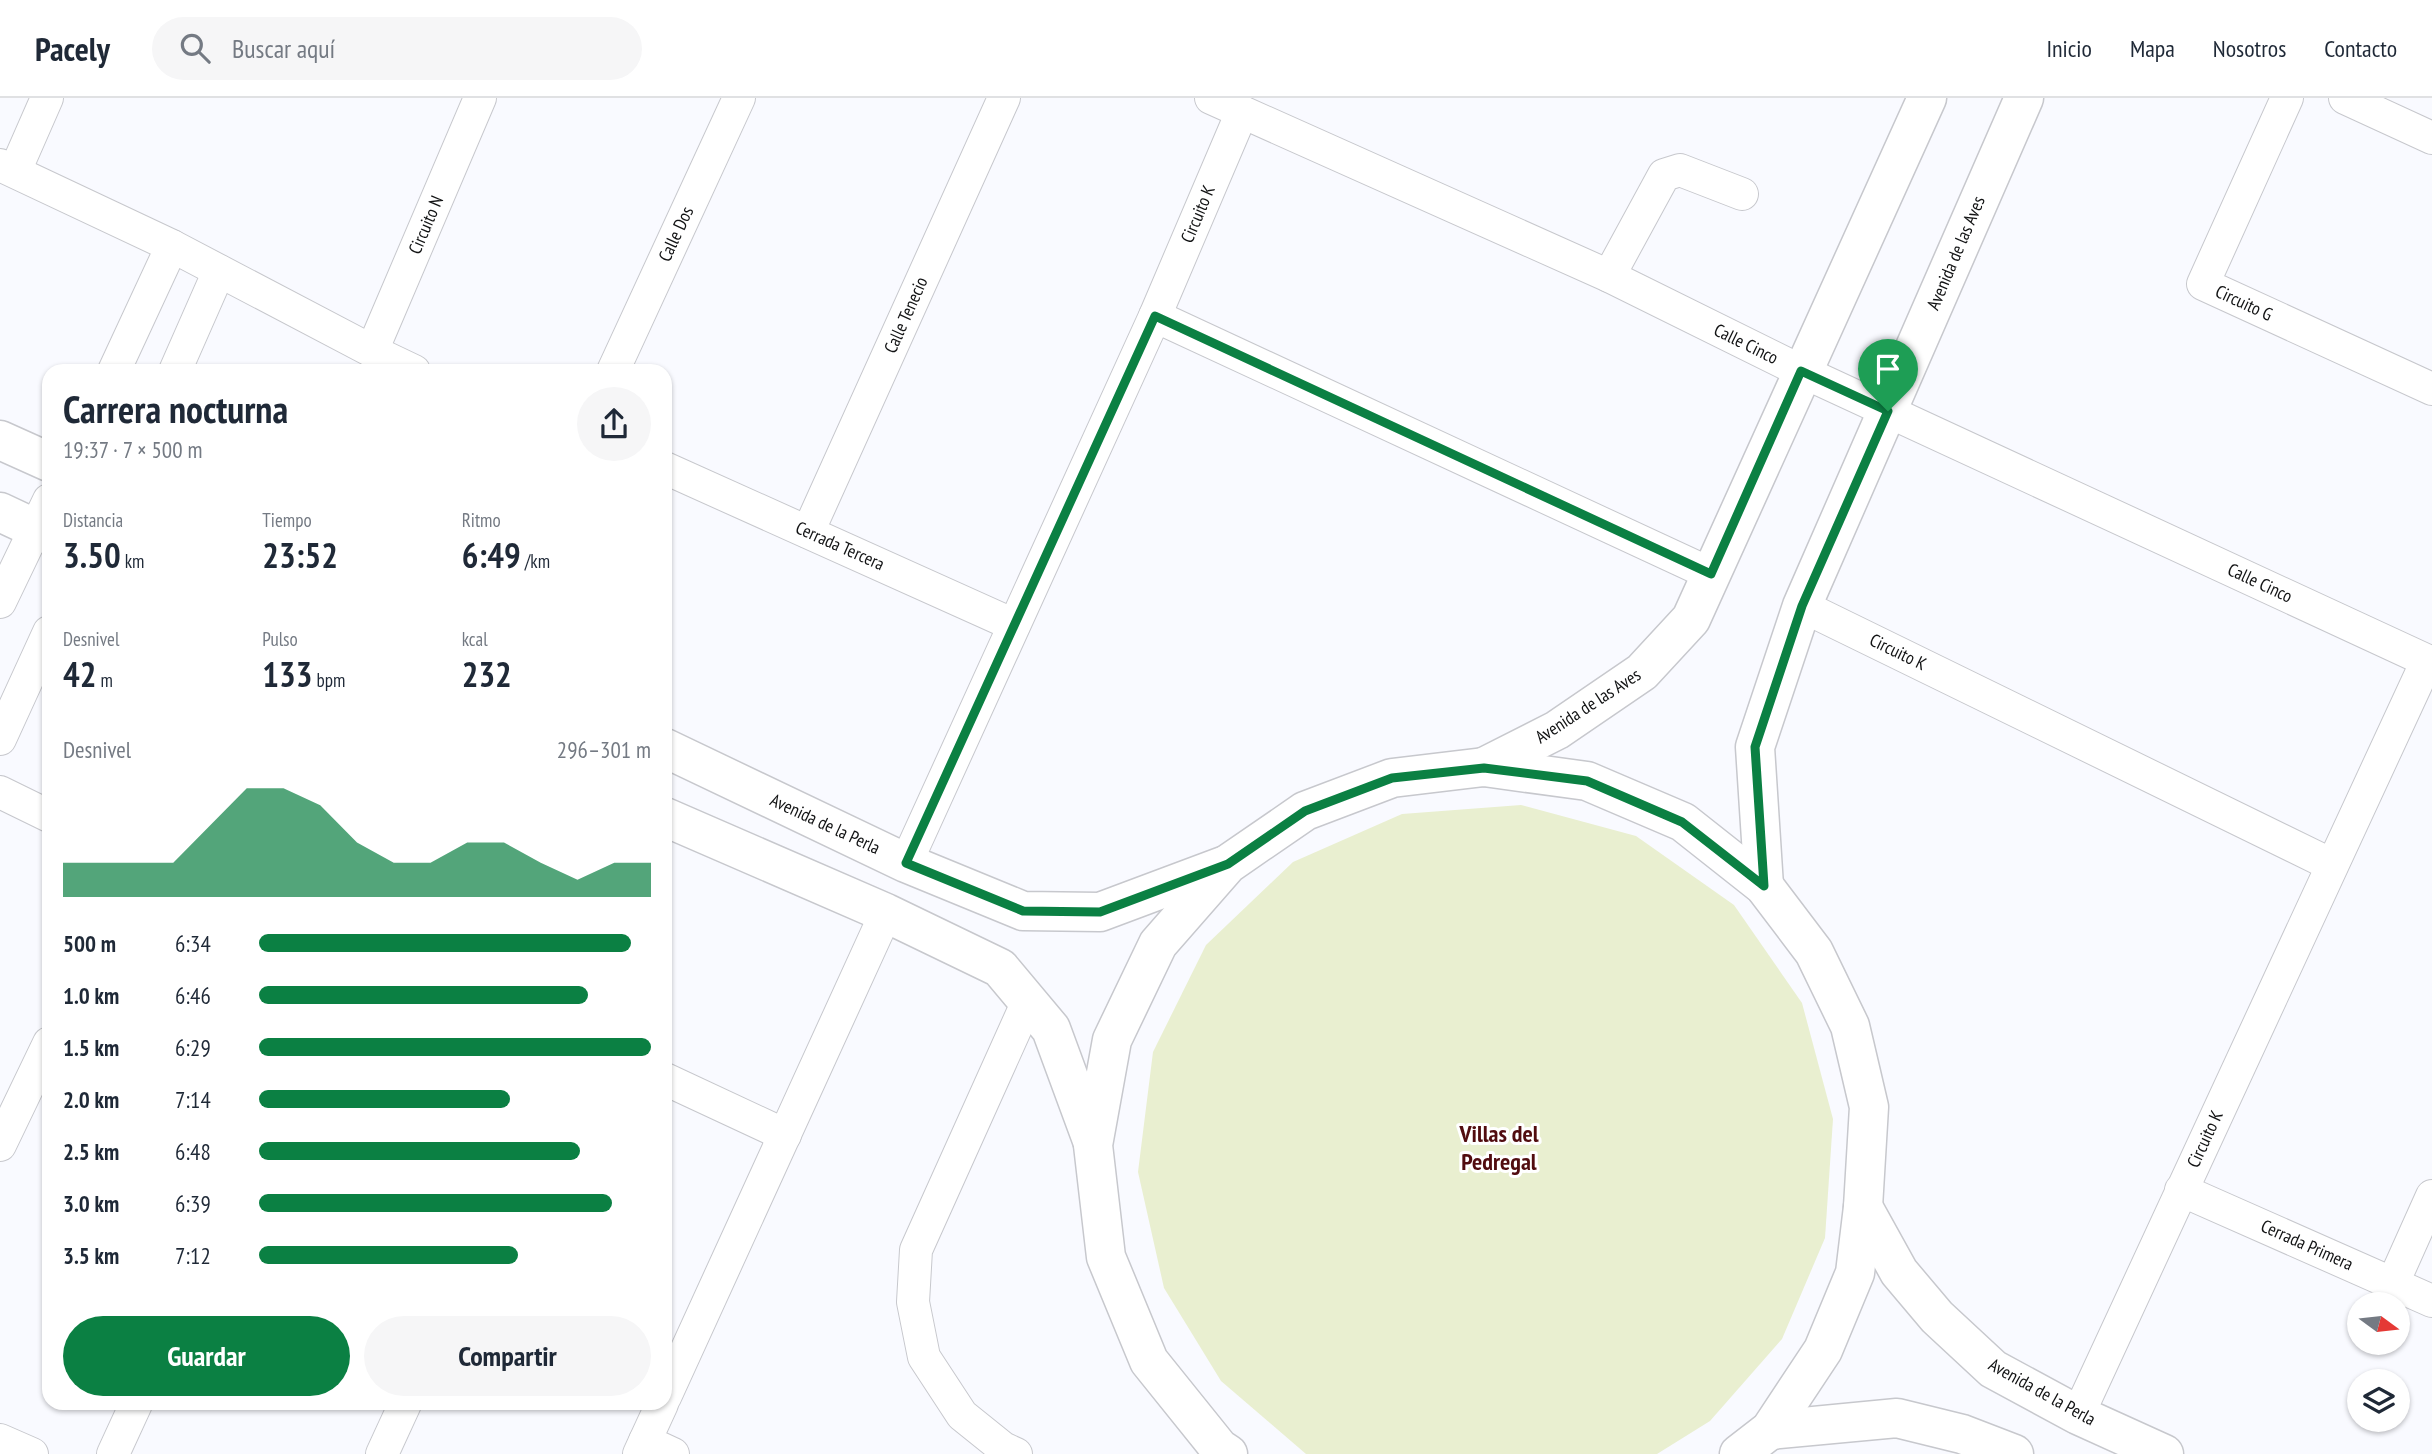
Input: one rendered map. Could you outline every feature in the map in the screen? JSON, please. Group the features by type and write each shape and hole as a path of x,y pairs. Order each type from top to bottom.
{"street":[{"path":"47,98 7,168 172,246 399,364"},
{"name":"Circuito N","path":"372,351 480,98"},
{"name":"Calle Dos","path":"616,364 739,98"},
{"name":"Calle Tenecio","path":"808,532 1004,98"},
{"name":"Calle Cinco","path":"1211,98 1609,276 1801,371 2429,662"},
{"name":"Avenida de las Aves","path":"1484,768 1557,730 1642,673 1690,619 1927,98"},
{"name":"Avenida de las Aves","path":"1764,886 1755,747 1802,606 2024,98"},
{"name":"Circuito G","path":"2287,98 2203,284 2432,389"},
{"path":"2345,98 2432,138"},
{"name":"Circuito K","path":"906,863 1155,316 1242,113"},
{"path":"1609,276 1664,175 1680,170 1742,194"},
{"path":"117,364 172,246"},
{"path":"178,364 219,271"},
{"path":"1155,316 1711,574"},
{"path":"0,440 42,459"},
{"name":"Cerrada Tercera","path":"672,471 1014,625"},
{"path":"0,512 42,520"},
{"path":"0,602 42,526"},
{"name":"Circuito K","path":"1802,606 2333,865"},
{"path":"0,739 42,647"},
{"name":"Circuito K","path":"2078,1415 2429,662"},
{"name":"Avenida de la Perla","path":"672,751 906,863 1023,911 1100,912 1228,864"},
{"path":"1093,1145 1112,1040 1158,944 1228,864 1305,811 1392,778 1484,768 1587,781 1682,822 1764,886 1814,952 1850,1026 1869,1107 1864,1207 1855,1273 1823,1350 1770,1430 1739,1454"},
{"path":"0,793 42,813"},
{"path":"672,820 886,914 1000,968 1051,1028 1093,1145 1106,1258 1149,1361 1222,1452"},
{"path":"672,1382 886,914"},
{"path":"1006,1452 962,1415 924,1357 913,1302 916,1250 1028,1001"},
{"path":"0,1144 42,1057"},
{"path":"672,1082 785,1135"},
{"name":"Cerrada Primera","path":"2181,1190 2432,1301"},
{"path":"2393,1283 2432,1196"},
{"name":"Avenida de la Perla","path":"1864,1207 1899,1272 1937,1317 1993,1369 2078,1415 2164,1454"},
{"path":"113,1454 133,1410"},
{"path":"382,1454 402,1410"},
{"path":"659,1410 642,1448 673,1454"},
{"path":"1770,1430 1897,1419 1962,1434 2014,1454"},
{"path":"0,1440 32,1454"}],"green space":[{"path":"1521,805 1636,836 1734,905 1802,1003 1833,1119 1825,1238 1782,1339 1710,1421 1657,1454 1306,1454 1221,1381 1164,1288 1138,1172 1153,1052 1206,945 1293,862 1402,814"}],"district":[{"name":"Villas del Pedregal","path":"1499,1148"}],"route":[{"path":"1155,316 1711,574 1801,371 1888,411 1802,606 1755,747 1764,886 1682,822 1587,781 1484,768 1392,778 1305,811 1228,864 1100,912 1023,911 906,863 1155,316"}]}
